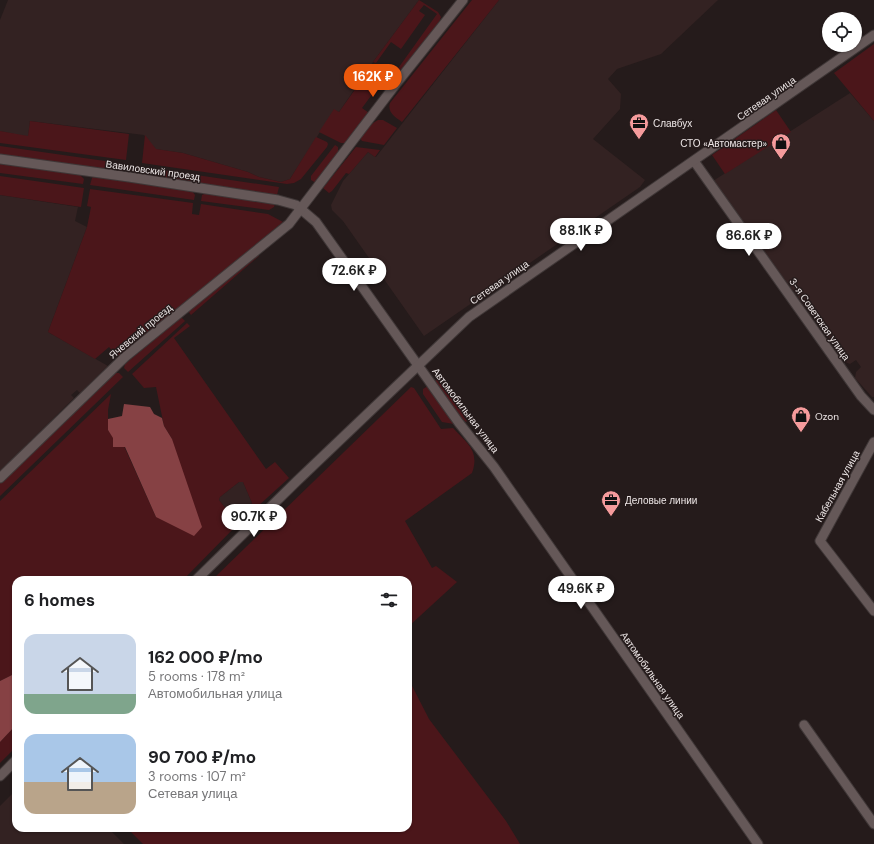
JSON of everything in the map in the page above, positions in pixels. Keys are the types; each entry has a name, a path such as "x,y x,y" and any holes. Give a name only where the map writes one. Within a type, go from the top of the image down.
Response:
{"street":[{"path":"302,209 396,84 463,0"},
{"name":"Сетевая улица","path":"200,576 297,481 478,309 874,36"},
{"name":"Вавиловский проезд","path":"0,160 128,177 278,200 296,205 302,209"},
{"name":"3-я Советская улица","path":"694,161 861,396 874,410"},
{"name":"Автомобильная улица","path":"302,209 316,222 460,424 494,467 758,844"},
{"name":"Ячевский проезд","path":"0,478 126,357 289,224 302,209"},
{"name":"Кабельная улица","path":"874,442 820,541 874,611"},
{"path":"804,725 874,824"},
{"path":"0,776 12,764"}],"shaded area":[{"path":"8,0 419,0 373,62 339,112 334,110 290,179 281,182 259,177 248,172 183,153 155,149 144,135 30,121 28,137 0,131 0,20"},
{"path":"419,0 438,12 441,17 439,22 400,71 394,74 437,14 424,5 419,11 425,15 401,49 391,42 376,63 373,62"},
{"path":"472,0 499,0 402,122 391,112 389,106 390,103"},
{"path":"499,0 718,0 661,54 617,69 608,79 621,94 620,109 593,139 645,180 640,187 424,336 343,221 332,210 331,205 343,181 368,152 376,157"},
{"path":"874,44 874,121 834,73"},
{"path":"366,74 379,85 362,108 369,113 349,140 345,143 341,143 319,132 334,109 339,112"},
{"path":"850,93 874,121 874,397 872,397 855,378 856,372 861,367 856,360 850,364 845,362 834,350 834,345 713,181"},
{"path":"776,110 791,132 725,174 712,155"},
{"path":"378,120 383,120 397,128 384,145 362,141 360,138 370,126"},
{"path":"30,121 129,134 126,160 0,143 0,131 28,136"},
{"path":"145,135 156,149 183,153 248,172 259,177 281,182 290,179 316,137 327,142 328,144 301,179 294,183 287,184 142,163"},
{"path":"335,145 338,147 338,155 316,183 311,180 311,176"},
{"path":"0,146 126,164 123,172 0,155"},
{"path":"356,147 380,150 375,157 368,152 349,174 346,173 329,193 323,188"},
{"path":"0,164 79,174 84,179 83,184 0,173"},
{"path":"135,166 279,187 277,195 137,174 134,171"},
{"path":"0,176 84,188 81,207 0,195"},
{"path":"93,177 192,191 195,195 194,200 90,185"},
{"path":"90,189 193,203 192,214 199,215 201,204 268,214 283,222 119,358 109,347 95,359 48,332 87,227 91,207 87,206"},
{"path":"206,193 275,204 274,207 269,210 201,201 202,195"},
{"path":"0,195 78,207 75,221 87,227 48,332 108,366 80,393 77,390 71,395 74,398 0,471"},
{"path":"259,256 191,315 188,311"},
{"path":"181,317 185,321 128,372 124,368 125,364"},
{"path":"187,323 190,326 174,338 266,469 275,462 289,478 246,517 252,503 243,482 239,482 220,497 219,500 238,524 187,576 12,576 12,675 0,681 0,501 111,394 108,410 108,430 114,438 113,446 124,446 156,517 172,439 164,426 156,387 144,388 132,374"},
{"path":"115,373 119,373 123,377 0,496 0,483"},
{"path":"440,377 443,378 464,409 463,416 467,421 466,422 459,416 435,381"},
{"path":"428,386 454,424 442,422 423,394 423,389"},
{"path":"411,387 414,388 441,429 453,428 471,448 474,459 472,473 405,521 432,568 436,566 457,582 412,623 412,576 216,576"},
{"path":"124,404 150,407 154,414 162,418 164,426 172,439 202,527 194,536 156,517 125,447 113,447 113,438 108,430 108,419 122,416"},
{"path":"239,482 243,482 252,503 246,517 238,524 219,500 220,497"},
{"path":"12,675 12,729 0,742 0,681"},
{"path":"412,686 429,719 506,821 520,844 143,844 131,832 412,832"},
{"path":"12,729 12,751 0,763 0,742"},
{"path":"12,794 12,832 112,832 124,844 0,844 0,806"}],"place":[{"name":"Славбух","path":"639,140"},
{"name":"СТО «Автомастер»","path":"781,160"},
{"name":"Ozon","path":"801,433"},
{"name":"Деловые линии","path":"611,517"}]}
